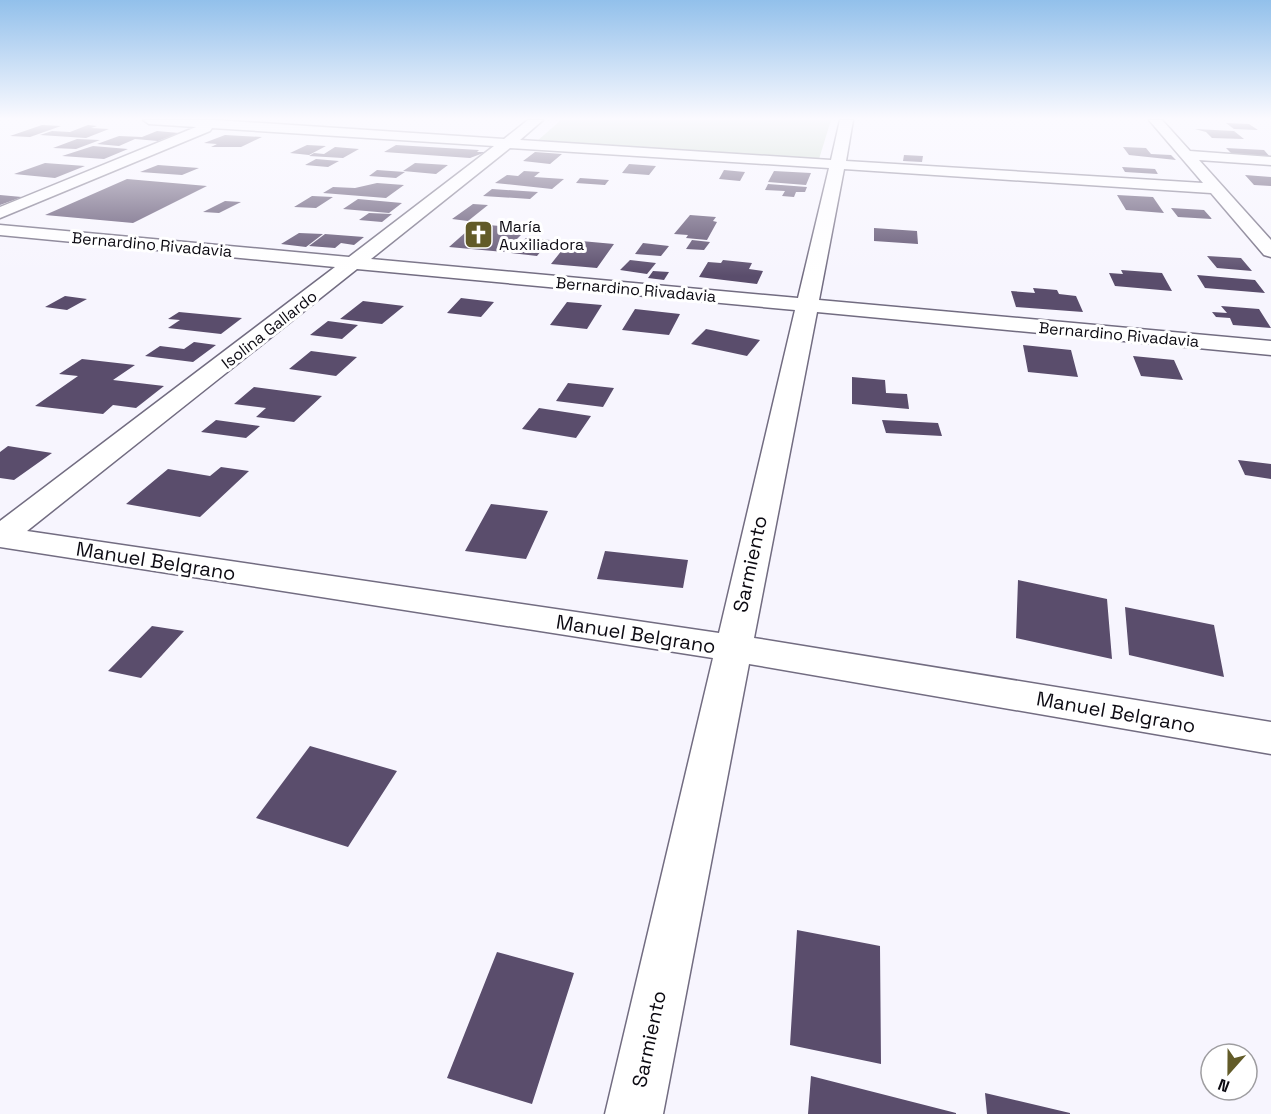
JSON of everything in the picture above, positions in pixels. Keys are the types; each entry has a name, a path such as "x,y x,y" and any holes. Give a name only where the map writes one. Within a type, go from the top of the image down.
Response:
{"street":[{"path":"0,213 98,172"},
{"name":"Isolina Gallardo","path":"0,537 471,172"},
{"name":"Sarmiento","path":"634,1114 835,172"},
{"path":"947,172 1217,189"},
{"path":"1201,172 1271,251"},
{"name":"Bernardino Rivadavia","path":"0,230 1271,348"},
{"name":"Manuel Belgrano","path":"0,537 732,648 1271,738"}],"building":[{"path":"20,172 70,172 55,178 14,174"},
{"path":"140,172 189,172 182,175"},
{"path":"374,172 405,172 396,178 369,176"},
{"path":"414,172 439,172 436,174"},
{"path":"523,172 540,172 534,177 564,179 552,189 495,183 507,175 518,176"},
{"path":"623,172 651,172 649,175"},
{"path":"723,172 745,172 740,181 719,179"},
{"path":"773,172 811,173 806,185 768,182"},
{"path":"1125,172 1157,172 1158,174"},
{"path":"1245,175 1271,177 1271,186 1254,185"},
{"path":"580,178 609,180 605,185 576,183"},
{"path":"127,179 207,186 133,223 45,215"},
{"path":"377,183 404,185 386,198 323,193 333,187 355,188"},
{"path":"768,184 807,187 805,192 796,192 794,197 782,196 785,191 765,190"},
{"path":"492,189 538,192 530,199 483,196"},
{"path":"0,195 22,197 0,205"},
{"path":"1117,195 1153,197 1164,213 1126,210"},
{"path":"312,196 333,197 316,208 294,207"},
{"path":"358,199 402,203 389,213 343,209"},
{"path":"225,201 241,202 219,213 203,212"},
{"path":"473,204 488,205 468,221 452,219"},
{"path":"1171,208 1204,210 1212,219 1178,217"},
{"path":"369,213 392,214 382,222 359,220"},
{"path":"690,215 716,217 713,221 717,222 707,240 674,234"},
{"path":"475,224 528,228 504,252 449,247"},
{"path":"874,228 917,231 918,244 874,241"},
{"path":"299,233 323,234 306,247 281,244"},
{"path":"325,234 364,237 354,245 341,243 335,248 309,246"},
{"path":"526,238 550,240 537,256 511,253"},
{"path":"570,240 614,244 597,268 551,264"},
{"path":"692,240 710,242 704,250 686,249"},
{"path":"643,243 669,246 661,256 635,254"},
{"path":"1207,256 1241,258 1252,271 1217,268"},
{"path":"630,260 656,263 647,274 620,270"},
{"path":"723,260 752,263 749,269 763,271 757,284 699,277 708,262 721,263"},
{"path":"1121,270 1162,273 1172,291 1115,286 1109,273 1123,274"},
{"path":"653,271 669,272 664,280 648,278"},
{"path":"1197,275 1255,280 1265,293 1205,288"},
{"path":"1033,288 1057,290 1059,294 1076,296 1083,312 1016,307 1011,291 1035,293"},
{"path":"65,296 87,299 67,310 45,307"},
{"path":"461,298 494,302 481,317 447,313"},
{"path":"363,301 404,306 382,324 340,319"},
{"path":"567,302 602,305 587,329 550,325"},
{"path":"1221,306 1259,309 1271,328 1233,325 1230,318 1216,317 1212,312 1227,313"},
{"path":"635,309 680,314 669,335 622,330"},
{"path":"179,312 242,318 221,334 168,328 180,320 168,319"},
{"path":"328,321 358,325 342,339 310,335"},
{"path":"706,329 760,340 747,356 691,344"},
{"path":"194,342 216,345 193,362 145,356 160,346 184,349"},
{"path":"1023,345 1071,350 1078,377 1028,372"},
{"path":"311,351 357,357 336,376 289,369"},
{"path":"1133,356 1174,360 1183,380 1141,376"},
{"path":"82,359 135,365 113,380 164,386 136,408 113,405 103,414 35,406 78,376 59,374"},
{"path":"852,377 885,380 886,393 907,394 909,409 852,404"},
{"path":"568,383 614,388 603,407 556,401"},
{"path":"254,387 322,396 294,422 256,417 266,408 234,404"},
{"path":"539,408 591,416 576,438 522,429"},
{"path":"216,420 260,426 246,438 201,432"},
{"path":"882,420 938,423 942,436 886,433"},
{"path":"8,446 52,453 14,480 0,478 0,452"},
{"path":"1238,460 1271,464 1271,479 1245,475"},
{"path":"221,467 249,471 200,517 126,504 168,469 210,476"},
{"path":"491,504 548,511 526,559 465,551"},
{"path":"605,551 688,560 683,588 597,579"},
{"path":"1018,580 1107,599 1112,659 1016,638"},
{"path":"1125,607 1214,625 1224,677 1129,655"},
{"path":"152,626 184,631 141,678 108,671"},
{"path":"310,746 397,771 348,847 256,818"},
{"path":"797,930 880,946 881,1064 790,1045"},
{"path":"497,952 574,973 532,1104 447,1078"},
{"path":"811,1076 956,1113 956,1114 808,1114"},
{"path":"985,1093 1070,1113 1070,1114 987,1114"}],"place":[{"name":"María Auxiliadora","path":"478,235"}]}
